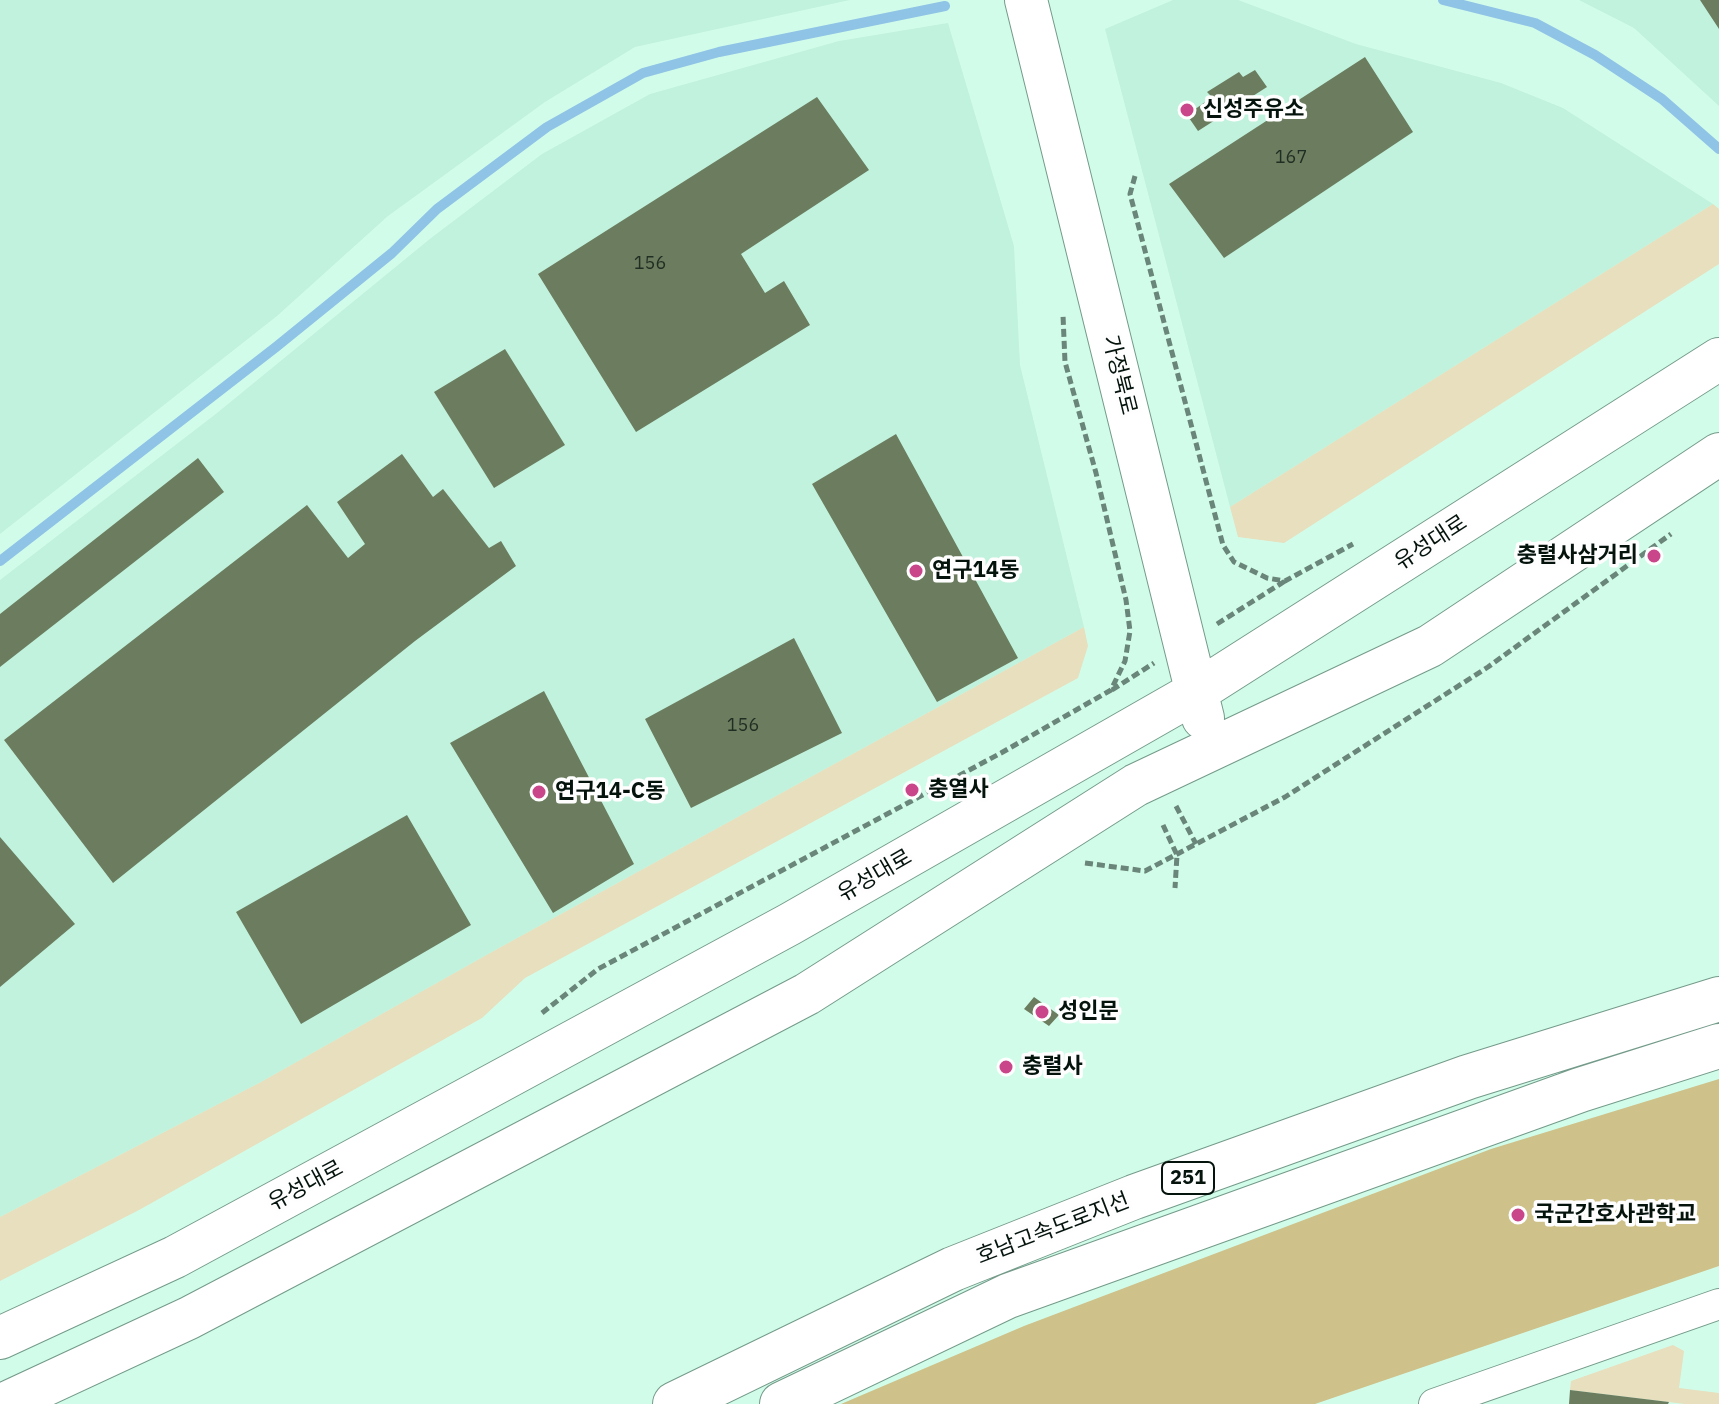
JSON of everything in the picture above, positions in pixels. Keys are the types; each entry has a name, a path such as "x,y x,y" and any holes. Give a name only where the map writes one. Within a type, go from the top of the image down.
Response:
{"highway":[{"name":"호남고속도로지선","path":"675,1404 953,1269 1134,1197 1468,1077 1719,999"},
{"name":"251","path":"782,1404 1008,1296 1550,1101 1719,1046"}],"main road":[{"name":"가정북로","path":"1026,0 1210,750"},
{"name":"유성대로","path":"0,1338 217,1235 790,924 1196,692 1719,359"},
{"path":"4,1404 189,1318 807,994 1136,785 1430,646 1719,454"}],"street":[{"path":"1434,1404 1719,1304"}],"path":[{"path":"1135,176 1130,194 1223,545 1234,562 1267,578 1285,581 1365,537"},
{"path":"538,1016 598,969 1001,753 1111,690 1125,661 1130,631 1126,600 1096,473 1065,362 1063,309"},
{"path":"1076,861 1145,871 1285,797 1488,667 1682,526"},
{"path":"1163,825 1177,855 1175,888"}],"shaded area":[{"path":"0,0 850,0 635,47 545,102 388,216 277,316 0,534"},
{"path":"1173,0 1238,0 1356,44 1501,83 1563,108 1713,204 1230,507 1105,29"},
{"path":"1579,0 1719,0 1719,106 1634,28"},
{"path":"948,23 1014,246 1020,365 1084,627 261,1082 0,1217 0,580 217,413 431,238 542,154 650,94 839,41"},
{"path":"1713,204 1719,209 1719,264 1284,543 1238,537 1230,507"},
{"path":"1084,627 1088,646 1078,678 525,978 482,1018 139,1210 0,1281 0,1217 261,1082"},
{"name":"국군간호사관학교","path":"1719,1079 1719,1266 1315,1404 841,1404 1024,1326 1491,1149"},
{"path":"1673,1345 1684,1351 1679,1388 1719,1393 1719,1404 1685,1404 1570,1390 1571,1381"}],"building":[{"path":"1700,0 1719,0 1719,29"},
{"path":"1365,57 1413,132 1224,258 1169,184"},
{"path":"1255,70 1267,87 1198,131 1187,115 1212,97 1207,92 1239,72 1243,77"},
{"path":"817,97 869,170 741,254 765,293 784,281 810,325 636,432 538,274"},
{"path":"505,349 565,445 494,488 434,392"},
{"name":"연구14동","path":"896,434 1018,658 937,702 812,484"},
{"path":"402,454 433,497 443,489 489,548 501,541 516,566 415,641 113,883 4,740 307,505 348,558 365,544 337,502"},
{"path":"198,458 224,492 0,667 0,614"},
{"path":"794,638 842,733 691,808 645,719"},
{"name":"연구14-C동","path":"544,691 634,864 553,913 450,743"},
{"path":"407,815 471,925 301,1024 236,912"},
{"path":"0,837 75,924 0,987"},
{"name":"성인문","path":"1034,997 1059,1015 1049,1026 1024,1009"},
{"path":"1570,1390 1669,1402 1569,1404"}],"waterway":[{"path":"1443,0 1535,23 1595,55 1662,99 1719,149"},
{"path":"0,561 276,347 392,253 437,209 547,127 643,73 719,52 945,6"}],"place":[{"name":"신성주유소","path":"1187,110"},
{"name":"충렬사삼거리","path":"1654,556"},
{"name":"연구14동","path":"916,571"},
{"name":"충열사","path":"912,790"},
{"name":"연구14-C동","path":"539,792"},
{"name":"성인문","path":"1042,1012"},
{"name":"충렬사","path":"1006,1067"},
{"name":"국군간호사관학교","path":"1518,1215"}]}
